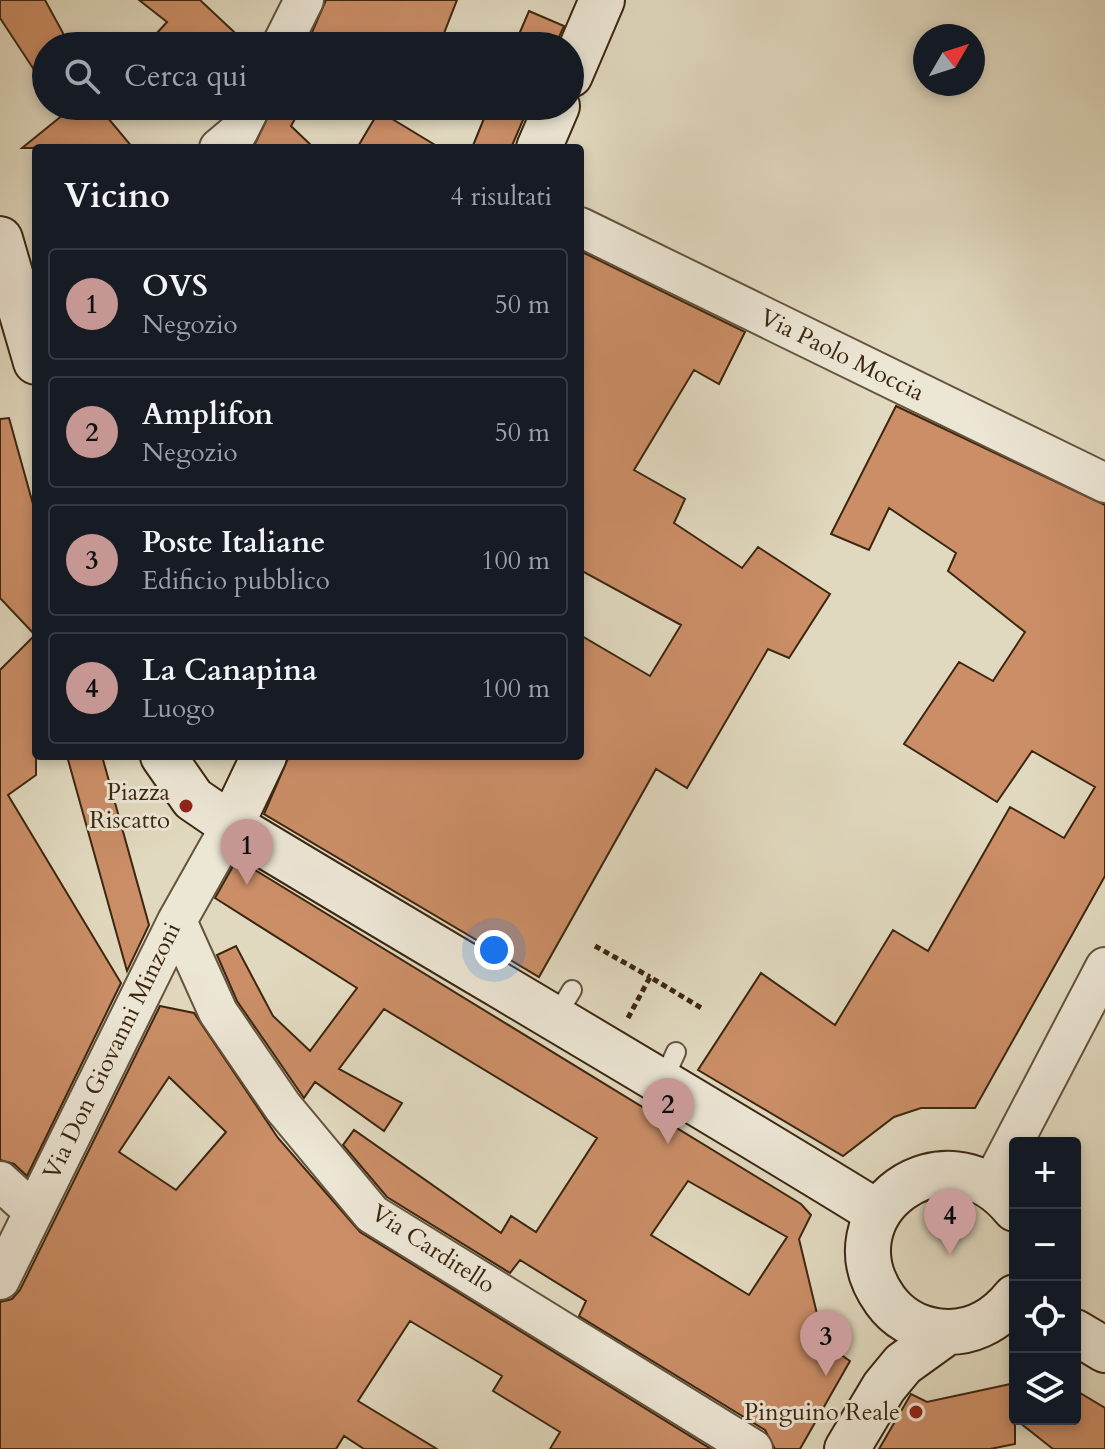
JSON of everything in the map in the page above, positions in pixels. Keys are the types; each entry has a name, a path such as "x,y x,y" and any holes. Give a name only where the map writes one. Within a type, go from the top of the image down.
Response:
{"street":[{"path":"288,32 304,0"},
{"path":"584,42 602,0"},
{"path":"224,144 238,132 244,120"},
{"path":"541,144 551,120"},
{"name":"Via Paolo Moccia","path":"584,229 1105,483"},
{"path":"0,239 32,349"},
{"path":"166,760 193,799 231,825 563,1005 610,1051 670,1066 878,1213"},
{"path":"231,825 262,760"},
{"name":"Via Don Giovanni Minzoni","path":"0,1280 177,921 231,825"},
{"name":"Via Carditello","path":"177,921 218,1012 283,1107 372,1214 753,1449"},
{"path":"1009,1303 993,1319 962,1331 946,1333 914,1325 888,1305 879,1292 869,1260 869,1244 878,1213 900,1189 928,1175 960,1174 1003,1197 1105,967"},
{"path":"0,1181 33,1211"},
{"path":"847,1449 884,1387 903,1364 946,1333"},
{"path":"1081,1336 1105,1350"}],"path":[{"path":"595,946 703,1009"},
{"path":"610,1051 650,977"}],"building":[{"path":"0,0 45,0 62,32 32,32 32,67 0,18"},
{"path":"139,0 200,0 234,32 158,32 167,22"},
{"path":"326,0 457,0 444,32 312,32"},
{"path":"529,11 564,26 561,32 520,32"},
{"path":"57,120 110,120 130,144 32,144 32,148 22,148"},
{"path":"266,120 294,120 291,126 310,144 255,144"},
{"path":"374,120 394,120 433,144 359,144"},
{"path":"483,120 523,120 513,144 474,144"},
{"path":"584,253 745,332 719,384 694,370 634,470 685,499 674,523 742,568 758,547 830,594 789,658 768,649 687,788 656,769 539,977 264,814 287,760 584,760 584,637 650,676 681,625 584,572"},
{"path":"896,406 1105,505 1105,876 975,1108 921,1108 894,1117 843,1156 698,1070 761,973 835,1025 893,930 928,951 1010,807 1064,838 1095,787 1032,751 997,802 904,744 959,662 993,681 1025,632 948,571 956,553 889,508 869,550 831,534"},
{"path":"9,418 32,501 32,632 0,598 0,419"},
{"path":"32,638 32,760 36,760 36,775 8,795 121,983 27,1176 14,1164 0,1160 0,670"},
{"path":"68,760 103,760 149,925 127,971"},
{"path":"237,859 801,1204 811,1215 799,1239 824,1343 850,1361 800,1449 775,1449 765,1430 579,1316 586,1301 520,1260 510,1273 387,1197 343,1145 354,1130 501,1233 511,1216 536,1232 597,1138 384,1009 339,1069 402,1103 384,1131 315,1082 304,1098 237,1001 217,955 236,946 273,1016 310,1051 357,988 215,898","holes":["688,1181 787,1237 749,1295 651,1235"]},
{"path":"160,1006 194,1013 278,1138 360,1232 711,1449 550,1449 560,1432 493,1391 502,1376 410,1321 358,1401 437,1449 364,1449 344,1436 336,1449 0,1449 0,1302 12,1299 20,1290","holes":["169,1077 226,1132 176,1190 119,1152"]},
{"path":"1009,1384 1009,1425 1015,1425 1015,1444 990,1449 879,1449 911,1394 927,1402"},
{"path":"1081,1394 1105,1408 1105,1449 1053,1449 1023,1425 1081,1425"}],"place":[{"name":"Piazza Riscatto","path":"186,806"},
{"name":"OVS","path":"247,885"},
{"name":"Amplifon","path":"668,1144"},
{"name":"La Canapina","path":"950,1255"},
{"name":"Poste Italiane","path":"826,1376"},
{"name":"Pinguino Reale","path":"916,1412"}]}
